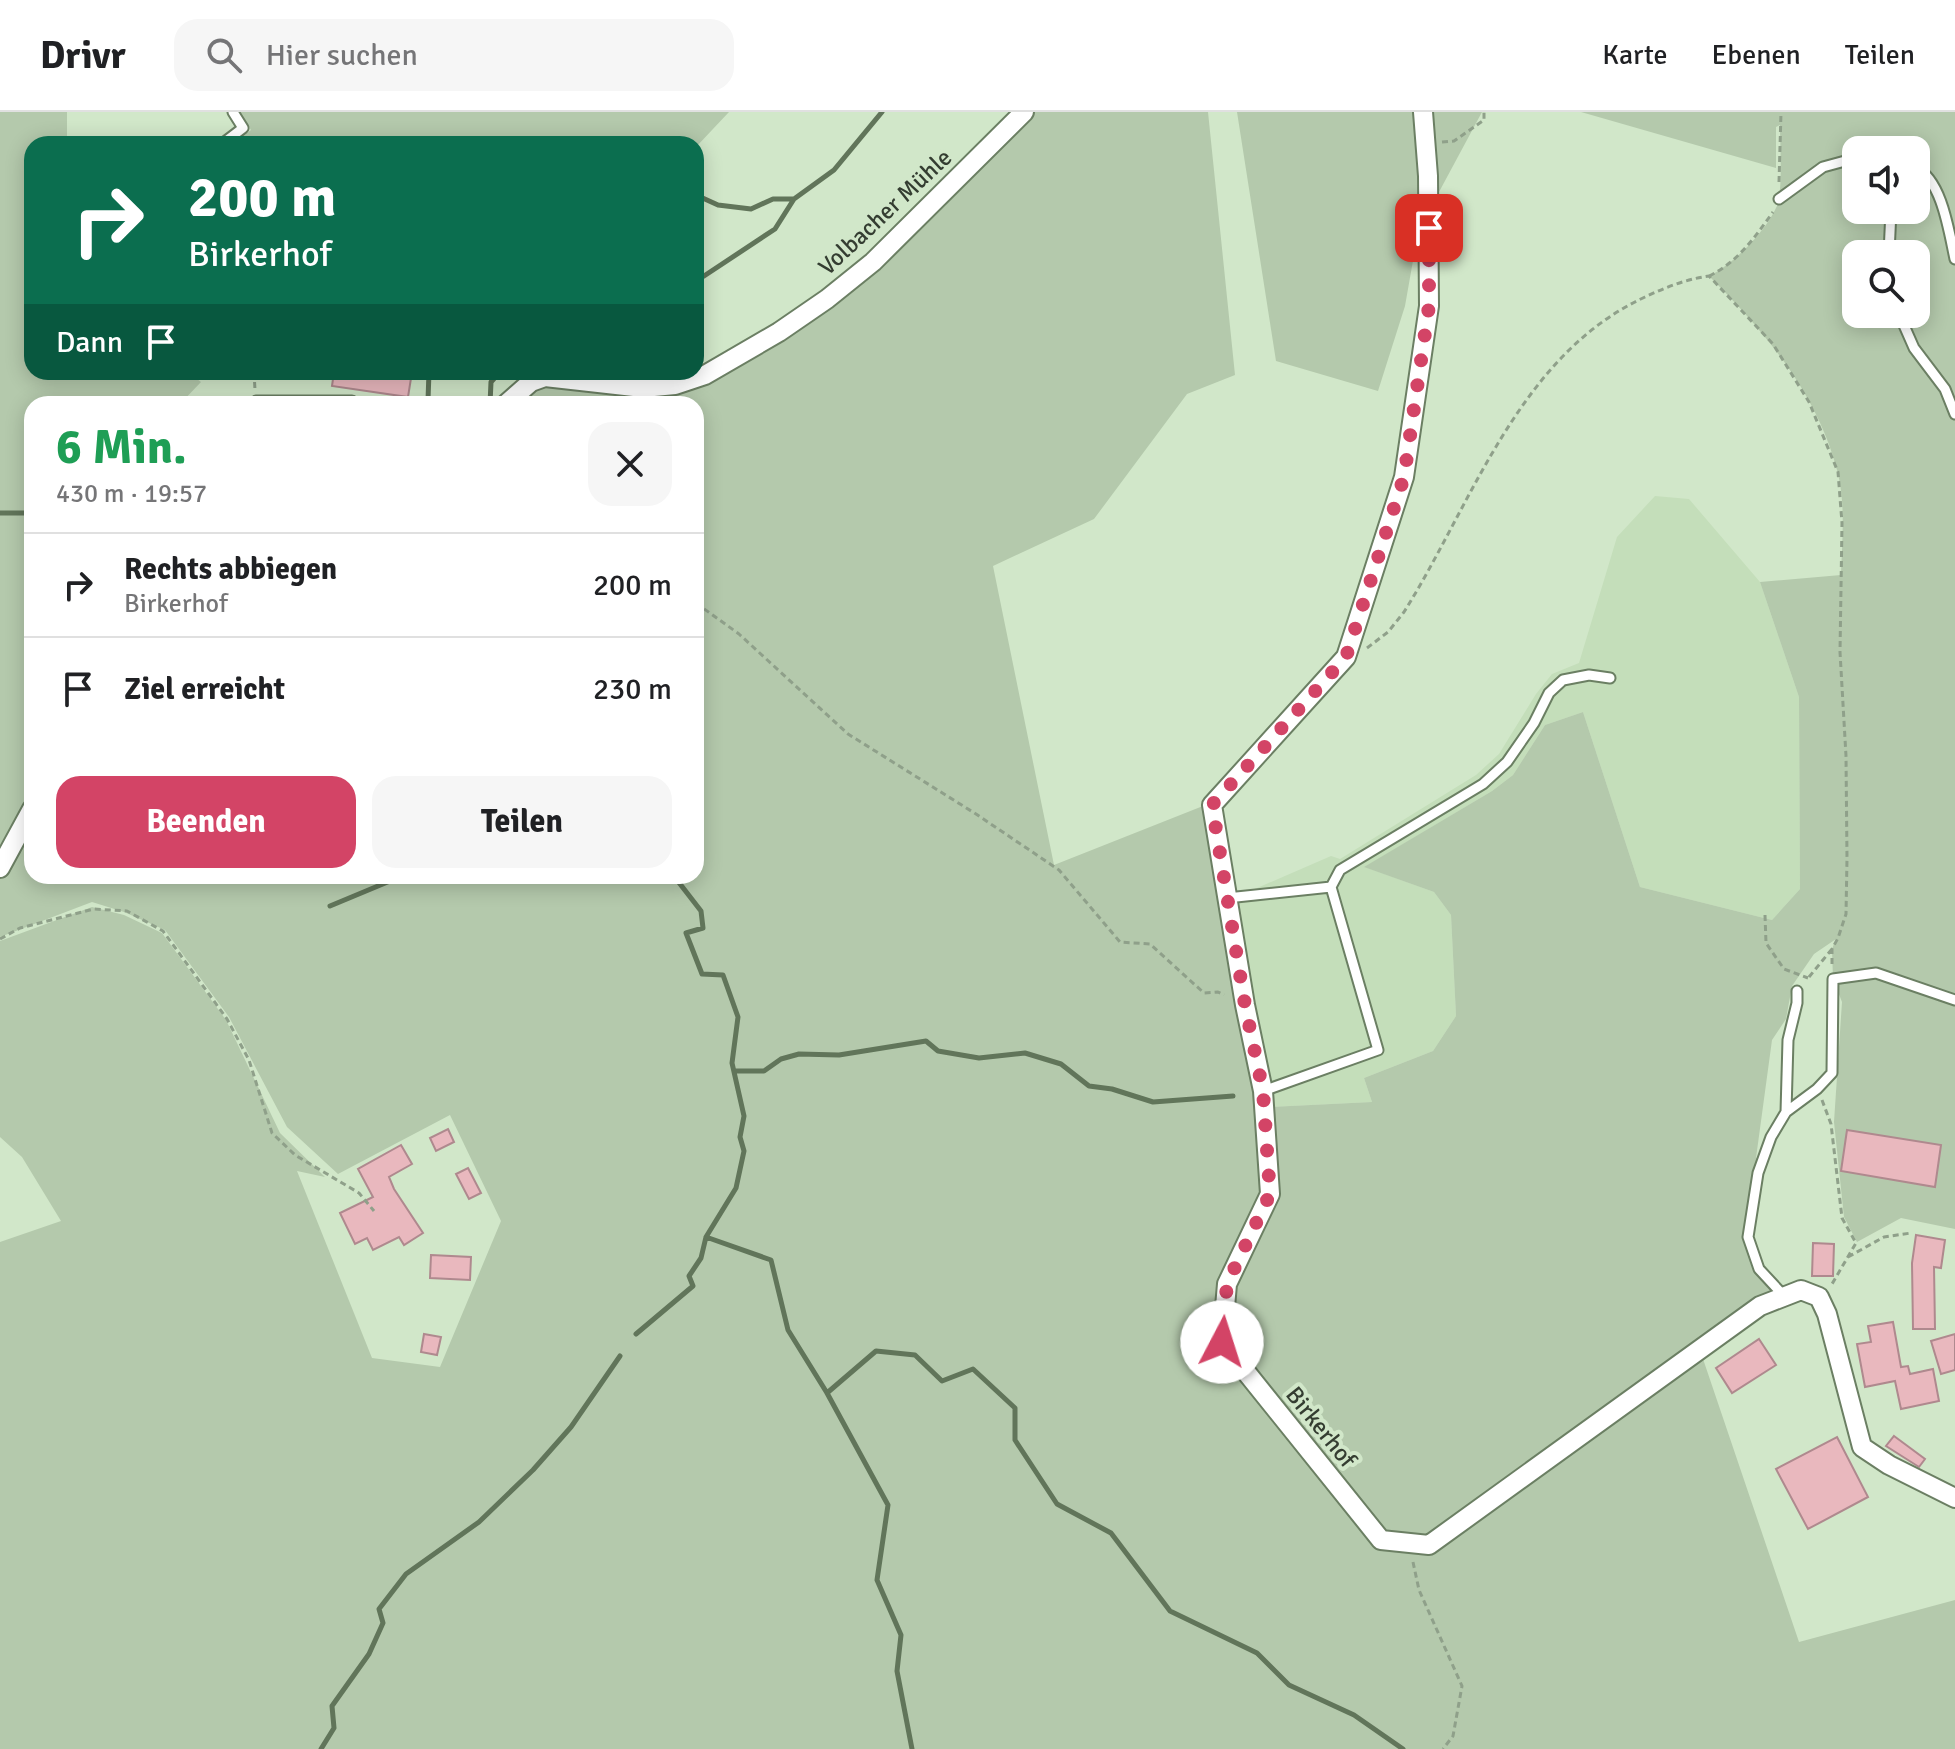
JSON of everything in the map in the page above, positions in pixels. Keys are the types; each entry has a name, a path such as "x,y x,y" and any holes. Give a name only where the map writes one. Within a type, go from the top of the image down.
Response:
{"street":[{"name":"Volbacher Mühle","path":"704,375 791,324 873,262 1024,112"},
{"name":"Birkerhof","path":"1408,1543 1381,1540 1222,1342 1227,1284 1270,1194 1263,1091 1245,1005 1212,805 1346,657 1404,477 1429,306 1423,112"},
{"name":"Volbacher Mühle","path":"515,396 537,380"},
{"name":"Volbacher Mühle","path":"572,380 643,388 675,385 690,380"},
{"path":"0,868 24,824"},
{"path":"1408,1543 1429,1545 1760,1306 1801,1290 1819,1297 1827,1314 1862,1447 1889,1465 1955,1498"}],"lane":[{"path":"232,136 243,128 233,112"},
{"path":"1779,199 1823,167 1842,162"},
{"path":"1930,182 1943,205 1955,259"},
{"path":"1905,328 1914,348 1945,389 1955,414"},
{"path":"1263,1091 1378,1050 1331,887 1340,870 1483,784 1507,762 1534,723 1549,693 1563,680 1589,675 1610,678"},
{"path":"1227,898 1331,887"},
{"path":"1784,1296 1759,1269 1748,1237 1758,1173 1771,1137 1786,1112 1817,1089 1832,1073 1833,979 1876,973 1955,1000"},
{"path":"1786,1112 1788,1040 1797,991"}],"path":[{"path":"1426,145 1454,141 1484,120 1484,112"},
{"path":"1388,632 1414,597 1481,473 1522,408 1564,354 1588,332 1641,299 1693,278 1709,276 1721,270 1750,245 1777,207 1779,199 1781,112"},
{"path":"1709,276 1773,344 1809,402 1838,472 1842,523 1840,652 1846,756 1846,914 1832,949 1797,991"},
{"path":"704,609 739,634 848,734 1059,870 1120,942 1150,944 1204,993 1218,992 1245,1005"},
{"path":"0,939 20,928 94,909 127,911 163,931 227,1019 249,1060 272,1133 295,1155 359,1193 374,1211"},
{"path":"1765,915 1766,943 1784,969 1808,978"},
{"path":"1832,949 1833,979"},
{"path":"1817,1089 1831,1124 1842,1218 1856,1243 1833,1283 1819,1297"},
{"path":"1848,1257 1884,1237 1911,1233"},
{"path":"1408,1543 1419,1590 1462,1686 1453,1736 1443,1749"}],"shaded area":[{"path":"0,112 67,112 67,136 24,136 24,380 201,382 188,396 24,396 24,884 704,884 704,396 525,396 544,382 666,395 697,380 704,380 704,377 783,339 1012,112 1208,112 1235,375 1187,394 1094,519 993,566 1054,865 1203,806 1259,1091 1265,1195 1223,1283 1218,1343 1375,1544 1428,1552 1702,1356 1799,1642 1955,1600 1955,1749 0,1749 0,1242 61,1221 22,1157 0,1137 0,941 92,907 124,915 162,933 226,1020 280,1133 325,1177 297,1171 372,1358 440,1367 501,1221 450,1115 338,1174 287,1127 229,1017 165,930 92,902 0,937"},
{"path":"240,112 729,112 704,139 704,136 243,136 251,130"},
{"path":"1237,112 1417,112 1423,204 1405,306 1378,391 1276,361"},
{"path":"1426,112 1482,112 1432,205"},
{"path":"1581,112 1955,112 1955,1229 1901,1218 1857,1242 1844,1217 1834,1122 1842,1002 1833,979 1832,949 1836,939 1814,954 1792,986 1786,1019 1772,1040 1756,1158 1761,1159 1746,1237 1757,1270 1779,1294 1429,1539 1382,1534 1227,1341 1231,1285 1274,1195 1268,1107 1372,1102 1364,1078 1433,1051 1456,1016 1451,915 1434,892 1364,867 1492,791 1513,775 1545,725 1583,712 1640,887 1772,920 1800,889 1799,697 1760,582 1841,575 1842,496 1828,442 1802,389 1768,341 1709,276 1729,264 1748,246 1777,206 1781,179 1780,125 1776,127 1776,168"},
{"path":"1655,496 1689,499 1760,582 1799,697 1800,889 1772,920 1640,887 1583,712 1545,725 1513,775 1492,791 1365,867 1434,892 1451,915 1456,1016 1433,1051 1364,1078 1372,1102 1268,1107 1234,898 1331,856 1340,859 1476,775 1499,754 1552,674 1579,663 1617,537"}],"building":[{"path":"333,380 411,380 408,396 332,386"},
{"path":"448,1129 454,1142 436,1151 430,1138"},
{"path":"1847,1130 1941,1145 1935,1187 1841,1171"},
{"path":"401,1145 412,1164 389,1177 423,1233 404,1245 399,1237 373,1250 367,1238 355,1244 340,1213 373,1197 358,1169"},
{"path":"468,1168 481,1193 469,1199 456,1174"},
{"path":"1916,1235 1945,1240 1941,1268 1934,1267 1935,1329 1913,1329 1912,1263"},
{"path":"1813,1243 1834,1244 1833,1276 1812,1276"},
{"path":"431,1255 471,1257 470,1280 430,1278"},
{"path":"1893,1322 1901,1367 1908,1366 1910,1374 1933,1369 1939,1401 1901,1409 1895,1381 1865,1387 1857,1344 1871,1342 1868,1326"},
{"path":"424,1334 441,1337 437,1355 421,1352"},
{"path":"1955,1334 1955,1370 1941,1374 1931,1341"},
{"path":"1759,1339 1776,1365 1732,1393 1716,1368"},
{"path":"1894,1436 1925,1459 1919,1467 1886,1446"},
{"path":"1837,1437 1868,1497 1808,1529 1776,1469"}],"waterway":[{"path":"704,199 718,205 751,209 773,199 794,199 834,170 882,112"},
{"path":"704,276 775,229 794,199"},
{"path":"428,396 429,380"},
{"path":"490,396 493,380"},
{"path":"0,513 24,513"},
{"path":"330,906 383,884"},
{"path":"680,884 701,911 703,928 686,933 702,974 723,975 738,1017 732,1063 744,1116 740,1137 744,1151 736,1188 706,1237 771,1260 788,1330 827,1393 888,1505 877,1580 901,1635 897,1671 912,1749"},
{"path":"735,1071 764,1071 781,1059 799,1054 839,1055 926,1041 938,1051 979,1058 1025,1053 1061,1064 1089,1086 1112,1089 1153,1102 1233,1096"},
{"path":"636,1334 693,1286 689,1276 701,1258 706,1237"},
{"path":"827,1393 876,1351 915,1355 942,1381 973,1369 1015,1408 1015,1440 1057,1504 1111,1533 1170,1611 1257,1653 1289,1685 1354,1715 1403,1749"},
{"path":"321,1749 334,1728 332,1706 369,1654 383,1623 379,1609 406,1574 479,1522 533,1470 571,1427 620,1356"}],"route":[{"path":"1222,1342 1227,1284 1270,1194 1263,1091 1245,1005 1212,805 1346,657 1404,477 1429,306 1429,228"}]}
